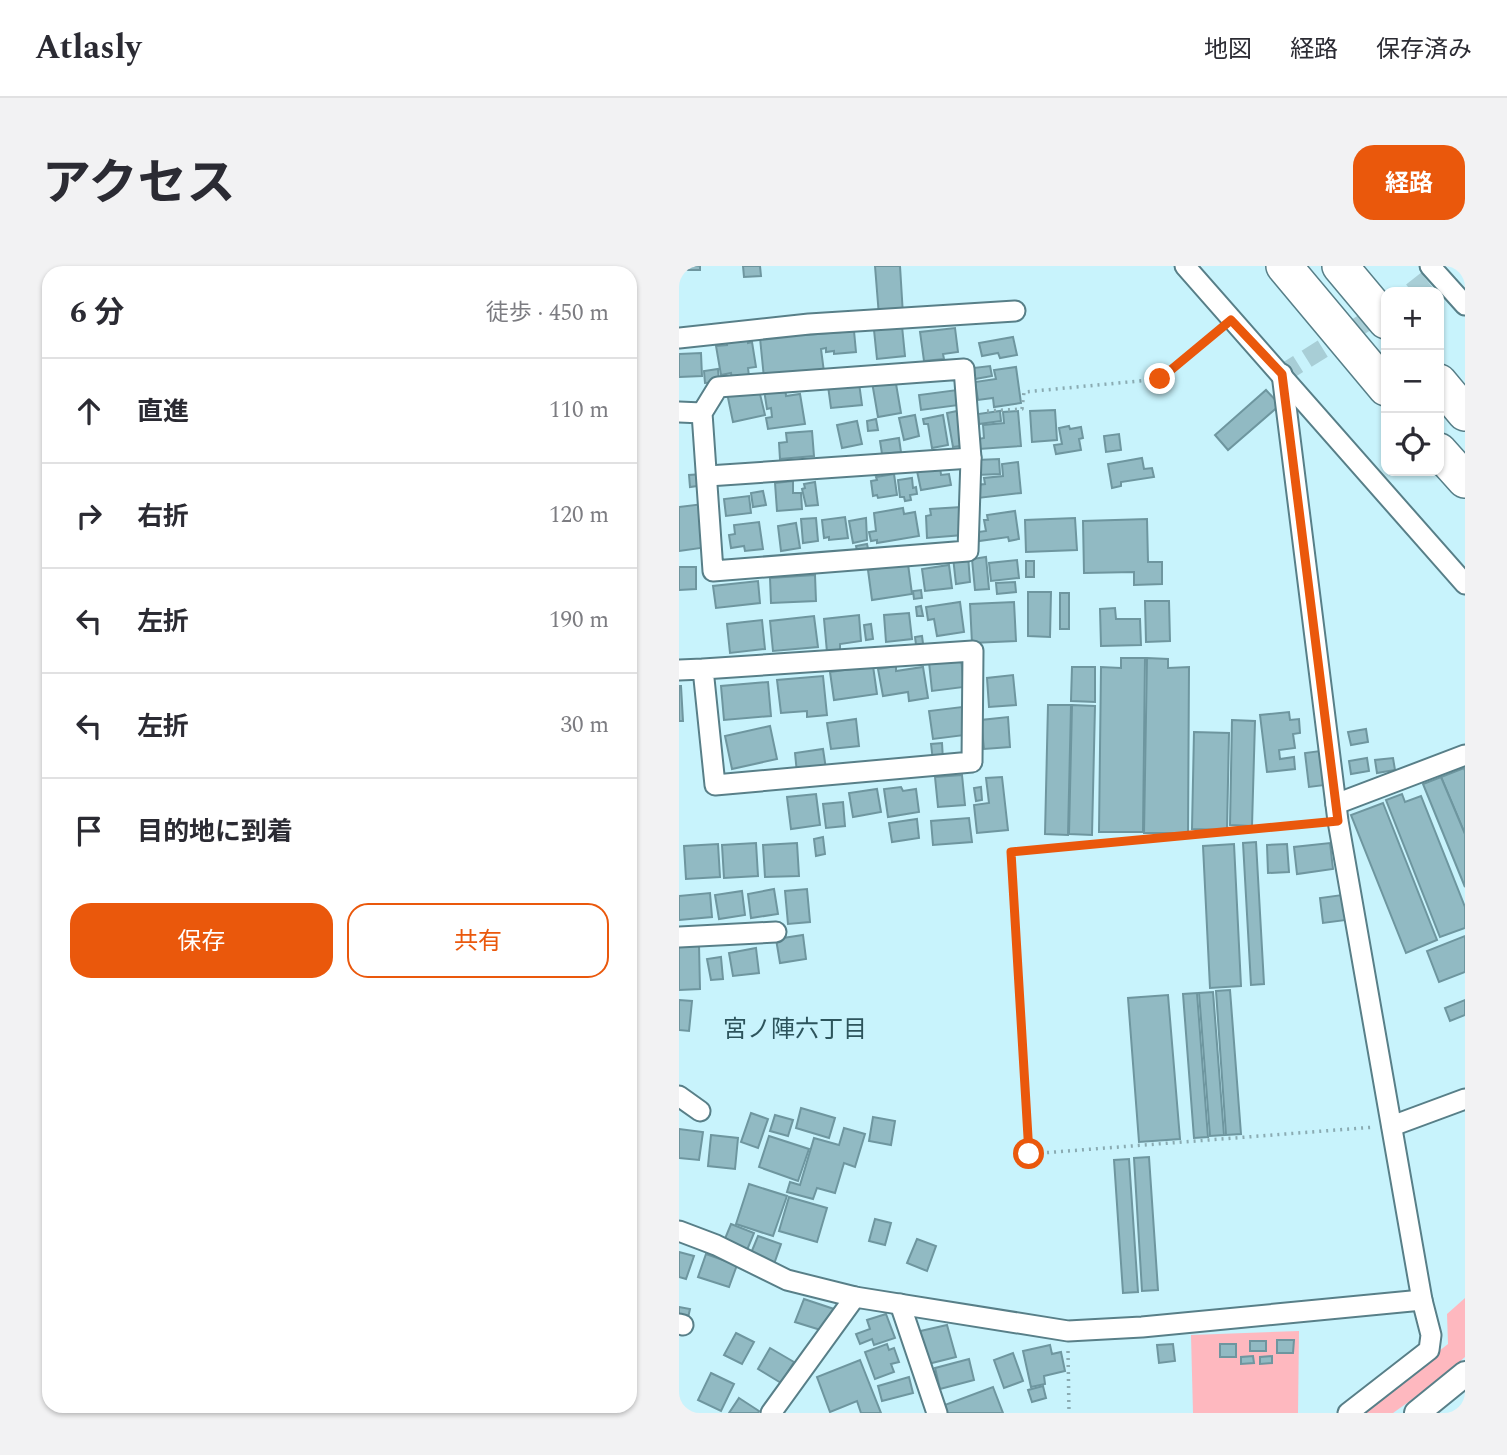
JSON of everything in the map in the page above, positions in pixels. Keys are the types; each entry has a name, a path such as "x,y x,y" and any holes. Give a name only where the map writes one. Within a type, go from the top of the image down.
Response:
{"highway":[{"path":"1284,266 1381,382"},
{"path":"1340,266 1381,315"},
{"path":"1444,388 1465,413"},
{"path":"1444,457 1465,480"}],"street":[{"path":"1185,266 1465,584"},
{"path":"1439,268 1465,305"},
{"path":"679,338 809,324 1015,311"},
{"path":"964,369 971,458 968,551 713,571 702,413 718,387 964,369"},
{"path":"1282,374 1337,812 1422,1300 1431,1335 1429,1350 1348,1413"},
{"path":"679,412 702,413"},
{"path":"708,476 971,458"},
{"path":"679,670 973,651 972,762 715,785 703,669"},
{"path":"1337,812 1465,755"},
{"path":"679,937 776,932"},
{"path":"679,1096 700,1111"},
{"path":"1392,1126 1465,1099"},
{"path":"679,1231 716,1245 787,1280 855,1297 1068,1331 1142,1327 1422,1300"},
{"path":"771,1413 855,1297"},
{"path":"900,1304 937,1413"},
{"path":"1417,1413 1465,1374"}],"path":[{"path":"967,411 1022,409 1024,392 1160,379 1231,320"},
{"path":"1337,812 1011,852 1029,1154 1392,1126"},
{"path":"1068,1331 1069,1413"}],"shaded area":[{"path":"1465,1298 1465,1357 1435,1383 1393,1413 1360,1413 1448,1344 1447,1314"},
{"path":"1299,1331 1298,1413 1193,1413 1191,1335"}],"building":[{"path":"680,266 700,266 700,270 680,270"},
{"path":"743,266 760,266 761,276 744,277"},
{"path":"875,266 900,266 903,315 879,316"},
{"path":"902,326 905,356 877,359 874,330"},
{"path":"955,328 958,352 943,354 944,359 924,361 920,332"},
{"path":"806,329 807,335 854,331 856,352 834,354 834,351 826,352 826,348 821,349 824,372 764,378 760,338"},
{"path":"747,334 748,343 752,342 756,367 748,368 749,376 732,379 731,373 721,375 716,346 727,345 726,337"},
{"path":"1013,337 1017,355 1000,358 998,353 982,356 979,343"},
{"path":"701,353 702,376 679,377 679,354"},
{"path":"990,366 992,376 975,379 973,368"},
{"path":"1016,367 1021,403 994,407 993,398 978,400 975,382 996,379 994,370"},
{"path":"718,369 719,382 705,383 704,371"},
{"path":"895,378 901,413 878,417 872,382"},
{"path":"859,383 862,405 831,408 828,386"},
{"path":"785,387 786,396 800,394 805,424 768,429 766,418 772,417 771,408 767,409 764,390"},
{"path":"759,390 765,415 733,422 727,393"},
{"path":"957,390 959,405 921,410 919,395"},
{"path":"1266,390 1280,405 1228,450 1215,435"},
{"path":"1055,410 1057,440 1032,442 1030,411"},
{"path":"957,411 957,415 963,414 968,445 953,447 947,413"},
{"path":"1000,411 1001,421 979,424 978,414"},
{"path":"1018,411 1021,446 979,449 978,439 984,438 983,425 1004,423 1003,412"},
{"path":"915,415 919,436 904,440 899,418"},
{"path":"943,415 948,445 932,448 928,424 924,424 923,419"},
{"path":"876,419 878,430 868,431 867,421"},
{"path":"857,421 862,444 842,448 837,425"},
{"path":"1069,426 1070,429 1081,427 1081,450 1056,454 1054,445 1062,444 1059,428"},
{"path":"812,431 814,456 780,459 779,443 787,442 786,433"},
{"path":"1119,434 1121,450 1106,452 1104,436"},
{"path":"899,438 901,452 882,454 880,441"},
{"path":"1142,458 1144,469 1152,468 1154,477 1121,482 1121,486 1112,488 1108,464"},
{"path":"999,459 1000,474 977,475 977,460"},
{"path":"1018,462 1021,493 978,498 976,485 985,484 984,478 1003,476 1002,464"},
{"path":"940,466 941,475 949,474 951,485 921,490 917,471"},
{"path":"703,474 705,485 690,487 689,475"},
{"path":"894,474 897,495 878,498 877,495 873,496 871,481 877,480 876,477"},
{"path":"912,478 917,494 910,495 911,500 905,501 904,497 900,497 898,480"},
{"path":"793,481 793,493 801,493 802,509 777,511 775,483"},
{"path":"815,482 818,505 806,506 802,489 805,488 804,484"},
{"path":"763,491 766,505 753,507 751,493"},
{"path":"749,496 751,513 726,516 724,499"},
{"path":"703,504 708,547 679,551 679,507"},
{"path":"961,507 963,535 927,538 926,516 931,515 930,509"},
{"path":"903,508 904,514 915,512 919,536 877,543 877,540 871,541 869,532 876,531 874,513"},
{"path":"1015,511 1019,539 1009,541 1008,537 979,541 978,532 986,531 984,520 988,520 987,515"},
{"path":"845,517 848,538 824,538 822,520"},
{"path":"816,518 818,541 803,543 801,519"},
{"path":"866,518 867,540 853,543 849,521"},
{"path":"1075,518 1077,550 1026,552 1025,520"},
{"path":"1147,519 1148,562 1162,562 1162,584 1134,585 1134,572 1084,573 1083,521"},
{"path":"759,522 763,549 745,551 744,546 731,548 729,535 735,534 734,525"},
{"path":"796,523 800,548 781,551 778,526"},
{"path":"867,544 869,553 858,555 856,546"},
{"path":"968,555 970,582 956,584 953,557"},
{"path":"986,557 989,589 975,590 972,559"},
{"path":"1017,560 1019,578 991,581 989,563"},
{"path":"1026,561 1034,561 1034,577 1026,577"},
{"path":"908,564 912,594 872,600 868,570"},
{"path":"949,565 952,588 925,591 922,569"},
{"path":"679,567 696,567 696,589 679,590"},
{"path":"815,575 816,601 771,603 770,578"},
{"path":"758,581 760,603 716,608 713,586"},
{"path":"1015,582 1016,592 997,594 996,583"},
{"path":"921,590 922,598 914,599 913,591"},
{"path":"1028,592 1051,592 1050,637 1028,636"},
{"path":"1060,593 1069,593 1069,629 1060,629"},
{"path":"1145,601 1169,601 1170,641 1146,642"},
{"path":"960,602 964,632 937,636 934,619 928,620 926,607"},
{"path":"1014,602 1016,641 972,643 970,604"},
{"path":"921,606 923,616 917,616 916,607"},
{"path":"1115,608 1116,619 1140,619 1141,645 1101,646 1100,609"},
{"path":"909,613 912,639 886,642 884,615"},
{"path":"859,615 861,641 840,644 840,650 827,652 824,619"},
{"path":"814,616 818,647 773,651 770,621"},
{"path":"762,620 765,649 730,653 727,624"},
{"path":"871,624 873,639 866,640 864,625"},
{"path":"922,636 924,651 917,652 915,637"},
{"path":"961,658 964,687 932,691 929,662"},
{"path":"1121,658 1145,658 1143,832 1099,832 1101,667 1121,668"},
{"path":"1147,658 1168,659 1168,668 1189,667 1188,833 1144,833"},
{"path":"873,666 877,694 834,700 830,672"},
{"path":"896,666 896,671 923,667 928,698 909,701 908,692 883,696 878,669"},
{"path":"1072,667 1095,667 1095,702 1071,701"},
{"path":"1013,675 1016,705 989,707 987,678"},
{"path":"823,676 827,715 807,717 807,711 781,713 777,680"},
{"path":"768,682 771,716 724,720 721,686"},
{"path":"681,686 683,721 679,721"},
{"path":"1048,705 1071,705 1068,835 1045,834"},
{"path":"1072,705 1095,706 1092,835 1069,834"},
{"path":"962,707 965,735 933,739 929,711"},
{"path":"1289,712 1290,720 1299,719 1300,733 1293,734 1295,748 1279,750 1280,759 1294,757 1295,769 1267,772 1260,715"},
{"path":"1008,717 1010,747 984,749 981,720"},
{"path":"856,719 859,746 831,749 827,723"},
{"path":"1232,720 1255,721 1252,826 1230,825"},
{"path":"770,726 777,759 732,769 725,736"},
{"path":"1366,729 1368,742 1351,745 1348,732"},
{"path":"1194,732 1229,733 1227,830 1192,829"},
{"path":"942,743 943,760 933,761 931,744"},
{"path":"823,749 826,769 797,773 795,753"},
{"path":"1320,751 1325,785 1309,787 1305,753"},
{"path":"1367,758 1369,771 1351,774 1349,761"},
{"path":"1393,758 1395,770 1377,773 1375,760"},
{"path":"1464,768 1465,771 1465,834 1441,777"},
{"path":"962,775 965,805 938,807 935,777"},
{"path":"1002,777 1008,830 977,833 974,805 989,803 986,778"},
{"path":"1441,777 1465,834 1465,887 1423,784"},
{"path":"901,787 903,791 916,789 919,812 888,817 884,789"},
{"path":"981,787 982,800 976,801 974,788"},
{"path":"877,789 881,812 853,817 849,793"},
{"path":"816,794 820,825 791,829 787,797"},
{"path":"1402,794 1405,802 1421,796 1465,907 1465,928 1440,937 1386,800"},
{"path":"843,802 845,826 826,828 823,804"},
{"path":"1383,803 1437,940 1406,953 1351,815"},
{"path":"969,818 972,842 933,845 931,821"},
{"path":"917,819 919,838 892,842 889,823"},
{"path":"823,837 825,854 816,856 814,839"},
{"path":"1256,842 1264,984 1251,985 1243,843"},
{"path":"756,843 758,876 724,878 722,845"},
{"path":"797,843 799,876 765,877 763,845"},
{"path":"1330,843 1333,869 1297,874 1294,847"},
{"path":"718,844 720,877 686,879 684,846"},
{"path":"1234,844 1241,986 1210,988 1203,846"},
{"path":"1287,844 1289,872 1268,873 1267,845"},
{"path":"774,889 778,914 751,918 748,894"},
{"path":"807,889 810,922 788,924 785,891"},
{"path":"742,891 745,915 719,919 715,895"},
{"path":"710,893 712,917 679,920 679,896"},
{"path":"1342,895 1346,920 1323,923 1320,898"},
{"path":"803,935 806,959 780,963 776,939"},
{"path":"1465,936 1465,972 1439,982 1427,951"},
{"path":"679,945 699,945 700,989 679,990"},
{"path":"756,948 759,973 733,976 729,953"},
{"path":"721,957 723,979 711,980 707,959"},
{"path":"1230,990 1241,1134 1226,1135 1216,991"},
{"path":"1213,992 1224,1135 1210,1136 1199,993"},
{"path":"1197,993 1208,1137 1194,1138 1183,994"},
{"path":"1168,995 1180,1139 1139,1142 1128,998"},
{"path":"679,1000 692,1001 689,1031 679,1030"},
{"path":"1465,1000 1465,1015 1450,1021 1445,1008"},
{"path":"801,1108 835,1118 829,1138 796,1128"},
{"path":"751,1113 768,1119 758,1148 741,1142"},
{"path":"775,1115 793,1120 788,1136 770,1131"},
{"path":"873,1117 895,1121 891,1145 869,1141"},
{"path":"844,1128 865,1134 855,1167 844,1163 835,1193 817,1188 813,1199 787,1192 790,1182 800,1185 814,1138 839,1145"},
{"path":"679,1129 703,1132 699,1160 679,1158"},
{"path":"711,1135 738,1138 735,1169 708,1166"},
{"path":"769,1136 809,1149 798,1181 759,1167"},
{"path":"1149,1157 1158,1290 1142,1291 1134,1158"},
{"path":"1129,1159 1138,1292 1123,1293 1114,1160"},
{"path":"749,1184 787,1196 773,1236 736,1224"},
{"path":"789,1197 827,1208 817,1242 779,1231"},
{"path":"875,1219 891,1223 885,1245 869,1241"},
{"path":"731,1224 754,1233 745,1255 722,1246"},
{"path":"758,1236 781,1244 773,1267 749,1258"},
{"path":"917,1239 936,1246 927,1271 907,1263"},
{"path":"679,1252 694,1256 686,1279 679,1277"},
{"path":"706,1254 737,1265 729,1287 698,1277"},
{"path":"804,1299 834,1309 827,1332 795,1322"},
{"path":"679,1307 690,1309 687,1322 679,1320"},
{"path":"886,1314 895,1338 874,1345 872,1339 860,1344 856,1334 870,1329 867,1320"},
{"path":"947,1325 956,1357 924,1365 916,1332"},
{"path":"736,1333 754,1342 742,1364 724,1355"},
{"path":"1277,1340 1294,1340 1293,1353 1277,1353"},
{"path":"1250,1341 1266,1341 1266,1351 1250,1351"},
{"path":"887,1344 889,1350 894,1348 899,1362 891,1364 894,1372 875,1379 865,1352"},
{"path":"1173,1344 1175,1361 1159,1363 1157,1345"},
{"path":"1220,1344 1236,1344 1236,1357 1220,1357"},
{"path":"1050,1345 1052,1354 1061,1352 1065,1371 1044,1376 1045,1384 1031,1387 1023,1351"},
{"path":"770,1348 794,1362 781,1383 758,1369"},
{"path":"1013,1353 1023,1381 1004,1388 994,1360"},
{"path":"1253,1356 1254,1363 1241,1364 1241,1357"},
{"path":"1272,1356 1272,1363 1260,1364 1260,1357"},
{"path":"969,1359 974,1380 940,1389 935,1368"},
{"path":"860,1360 881,1413 861,1413 857,1401 830,1412 817,1377"},
{"path":"711,1373 734,1384 721,1411 698,1400"},
{"path":"909,1377 913,1393 882,1401 878,1386"},
{"path":"1043,1386 1046,1398 1032,1402 1028,1390"},
{"path":"993,1387 1003,1413 945,1413 942,1406"},
{"path":"739,1398 759,1411 758,1413 729,1413"}],"tunnel":[{"path":"1418,287 1436,273"},
{"path":"1282,374 1381,312"}],"district":[{"name":"宮ノ陣六丁目","path":"795,1030"}],"route":[{"path":"1029,1154 1011,852 1338,821 1282,374 1231,320 1160,379"}]}
